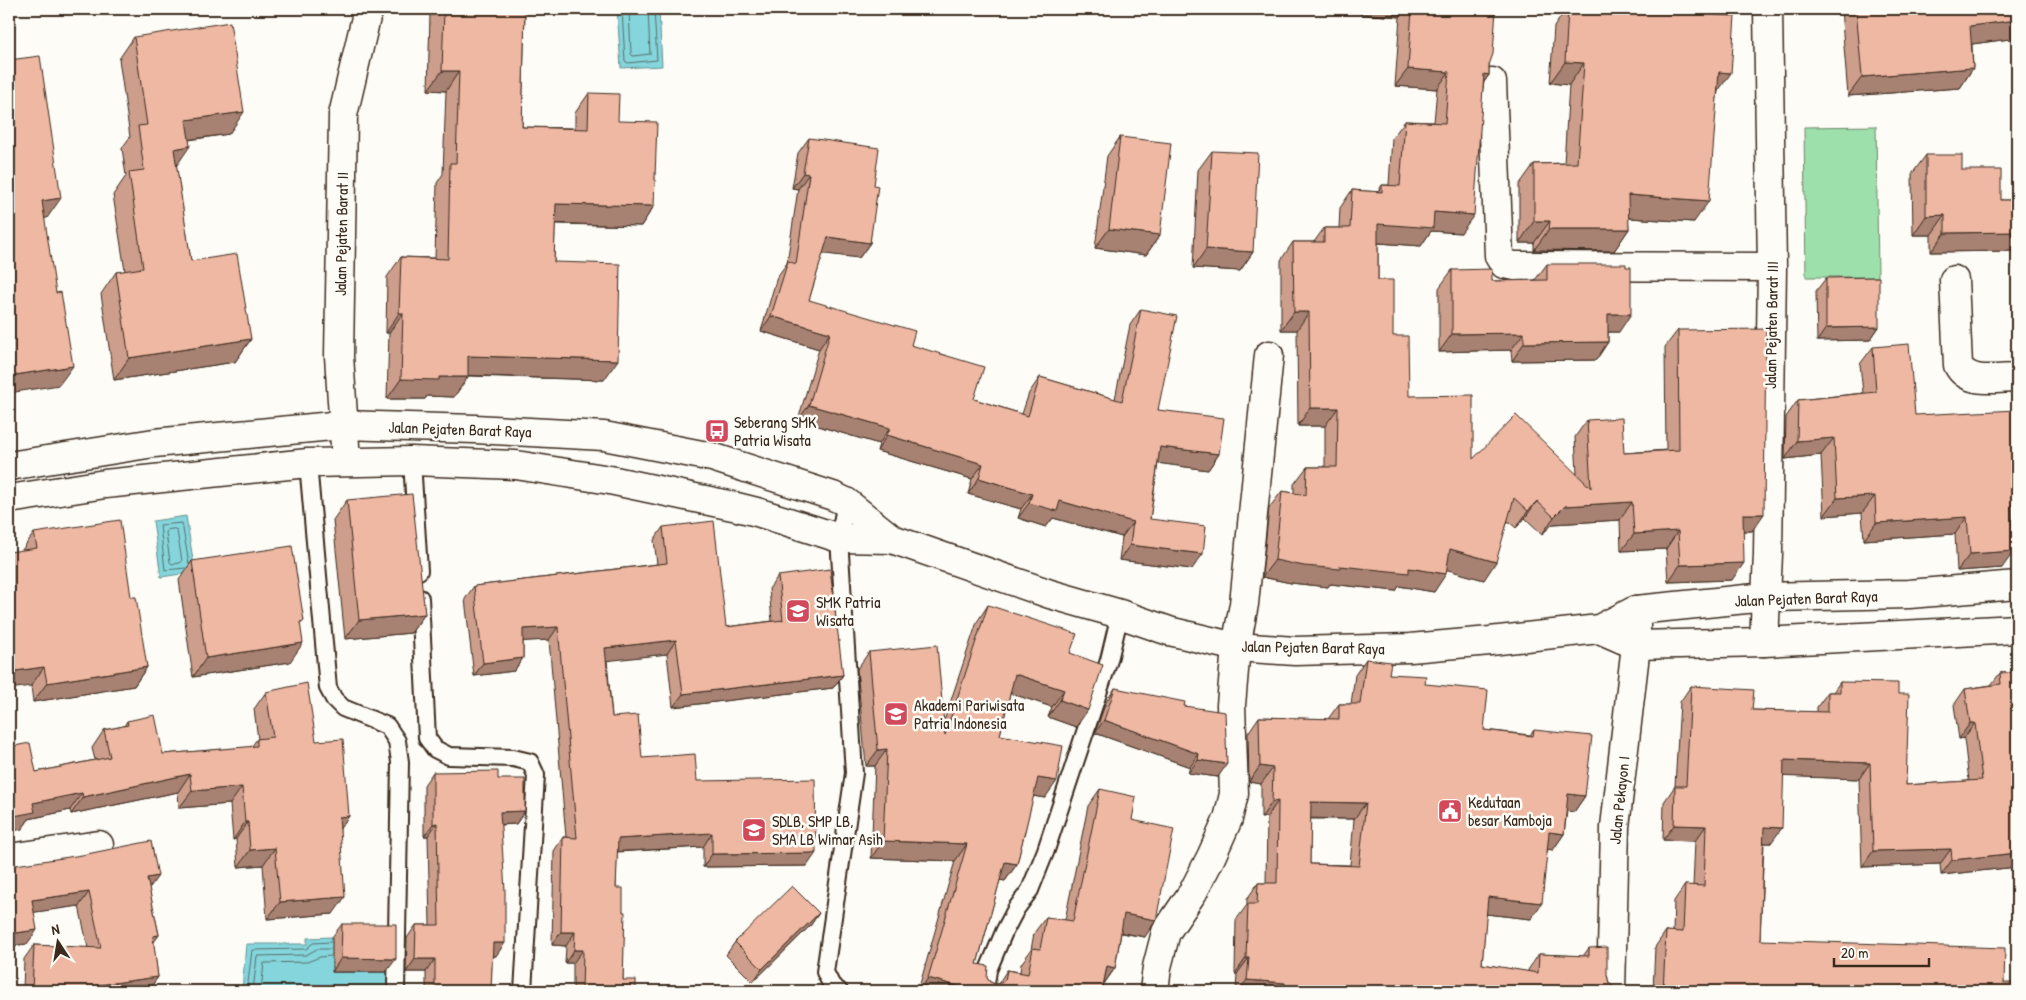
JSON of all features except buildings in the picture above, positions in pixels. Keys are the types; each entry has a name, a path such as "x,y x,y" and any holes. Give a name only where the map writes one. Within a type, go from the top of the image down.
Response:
{"street":[{"name":"Jalan Pejaten Barat II","path":"346,461 339,356 343,115 368,9"},
{"name":"Jalan Pejaten Barat III","path":"1764,642 1768,554 1772,268 1768,9"},
{"path":"1492,82 1500,256 1504,264 1515,266 1772,268"},
{"path":"1954,280 1958,365 1962,373 1973,378 2017,378"},
{"path":"1154,991 1157,967 1166,932 1193,892 1228,819 1234,794 1231,705 1236,647 1244,604 1269,354"},
{"name":"Jalan Pejaten Barat Raya","path":"9,466 154,443 343,425 474,428 604,436 712,457 833,496 846,502 892,539"},
{"name":"Jalan Pejaten Barat Raya","path":"9,499 105,484 346,461 412,461 516,465 610,480 757,512 839,538 892,539 1050,594 1120,614 1168,631 1236,647 1295,651 1410,648 1599,629 1636,610 1766,597 1899,594 2017,585"},
{"name":"Jalan Pekayon I","path":"1611,991 1614,827 1636,645 1636,610"},
{"name":"Jalan Pejaten Barat Raya","path":"1599,629 1636,645 1764,642 2017,629"},
{"path":"9,858 99,845"}],"lane":[{"path":"412,461 416,494 427,738 435,749 449,756 514,758 530,762 536,775 523,991"},
{"path":"308,464 328,688 342,708 386,726 397,741 399,755 396,991"},
{"path":"839,991 832,986 825,972 854,773 839,538 846,502"},
{"path":"985,991 991,962 1016,909 1030,890 1046,850 1106,669 1120,614"}],"green space":[{"path":"1876,126 1878,277 1806,277 1804,127"}],"water":[{"path":"617,9 659,9 662,66 621,68"},
{"path":"186,516 195,572 161,577 153,521"},
{"path":"307,938 389,938 388,991 242,991 246,944 307,944"}],"place":[{"name":"Seberang SMK Patria Wisata","path":"717,431"},
{"name":"SMK Patria Wisata","path":"798,611"},
{"name":"Akademi Pariwisata Patria Indonesia","path":"896,714"},
{"name":"Kedutaan besar Kamboja","path":"1450,811"},
{"name":"SDLB, SMP LB, SMA LB Wimar Asih","path":"754,830"}]}
